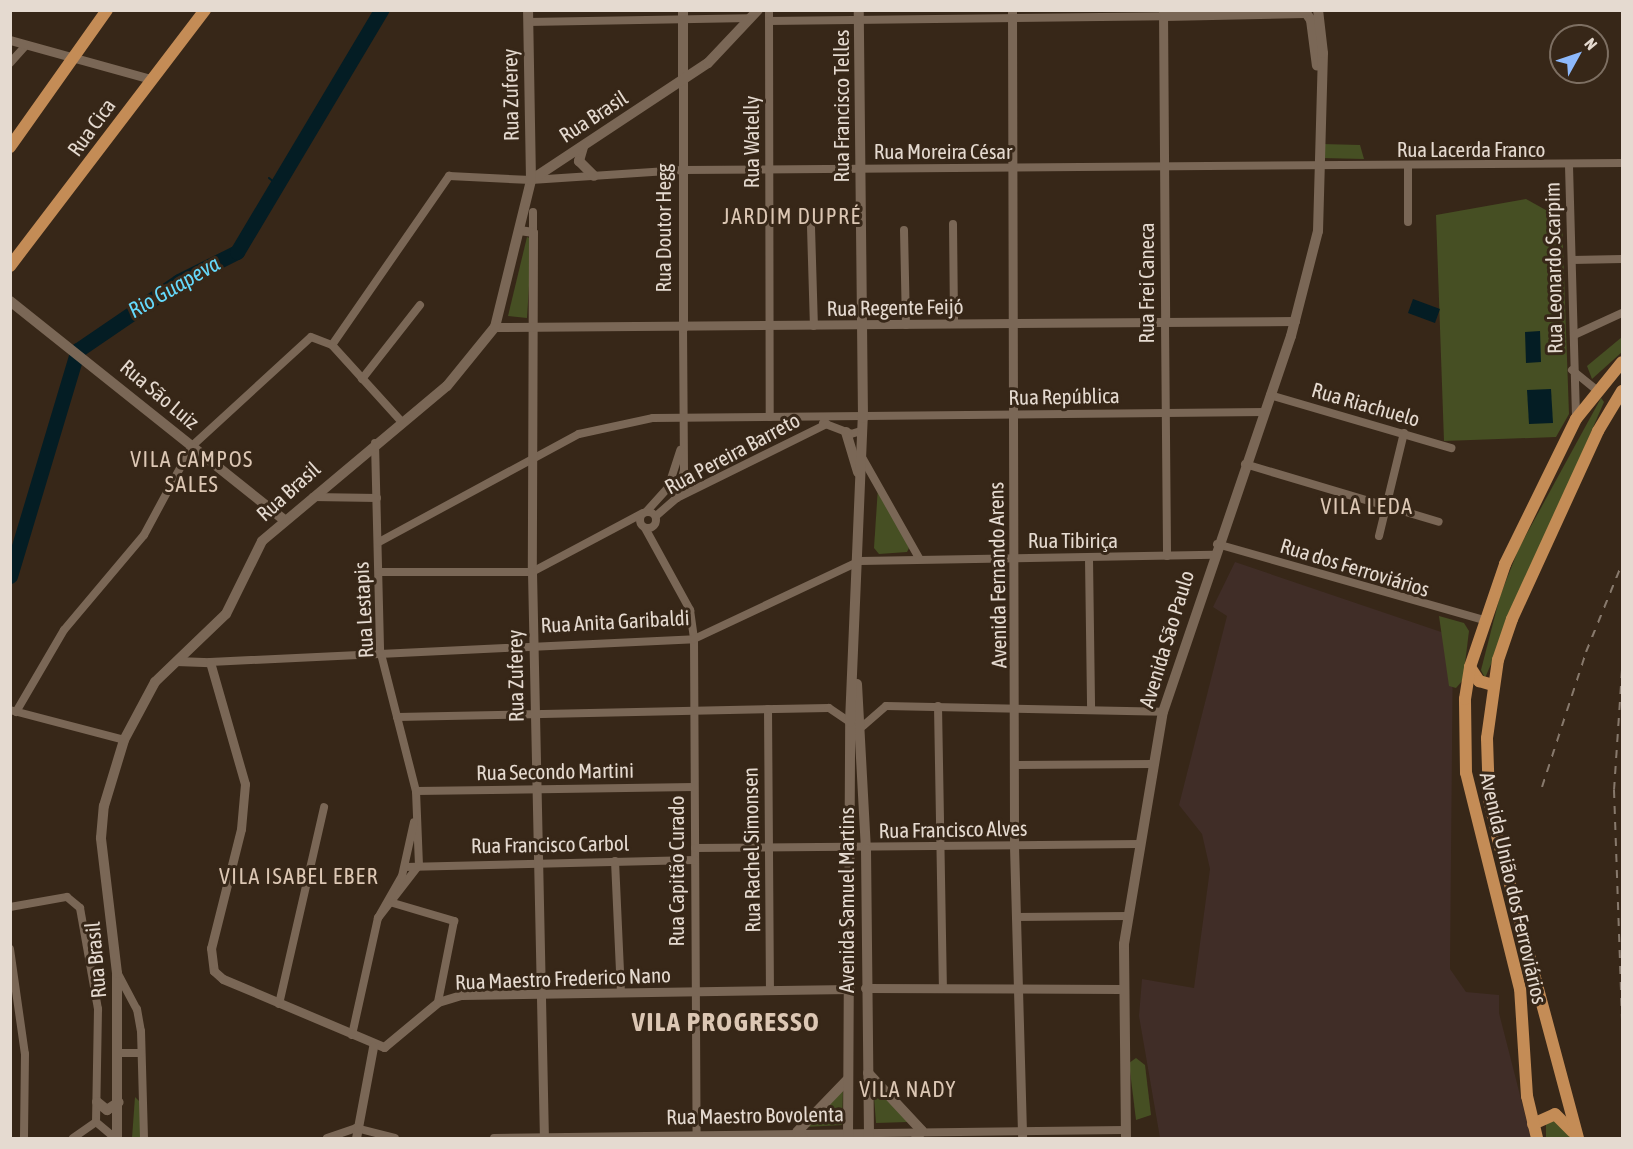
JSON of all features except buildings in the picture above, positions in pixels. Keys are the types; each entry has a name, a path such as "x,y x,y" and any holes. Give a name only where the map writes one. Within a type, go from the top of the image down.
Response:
{"main road":[{"path":"12,143 107,10"},
{"name":"Rua Cica","path":"10,266 15,251 205,10"},
{"path":"1318,10 1323,53 1318,73"},
{"path":"1304,12 1311,20 1318,73"},
{"name":"Rua Brasil","path":"116,1138 121,1053 117,972 101,838 104,806 124,740 140,704 177,661 226,614 262,541 283,519 471,363 495,327 531,180 708,63 754,14"},
{"name":"Rua Francisco Telles","path":"859,14 863,418"},
{"name":"Rua Doutor Hegg","path":"683,15 683,81"},
{"name":"Rua Zuferey","path":"528,16 531,180"},
{"name":"Avenida São Paulo","path":"1125,1134 1121,989 1128,916 1153,764 1163,712 1295,321 1318,231 1318,73"},
{"path":"585,144 579,161 594,176"},
{"name":"Rua São Luiz","path":"10,301 70,344 283,519"},
{"name":"Avenida União dos Ferroviários","path":"1537,1138 1533,1124 1520,989 1466,773 1470,667 1484,620 1576,419 1623,362"},
{"path":"1598,391 1611,399 1606,416"},
{"name":"Avenida União dos Ferroviários","path":"1577,1138 1489,799 1487,738 1493,685 1512,619 1606,416 1623,391"},
{"name":"Avenida Samuel Martins","path":"848,1135 850,722 860,561 858,472 862,459 863,418"},
{"path":"844,432 858,472"},
{"name":"Avenida Samuel Martins","path":"855,663 863,726 866,849 865,988 869,1135"},
{"path":"1470,667 1479,681 1493,685"},
{"path":"850,722 863,726"},
{"path":"868,1073 919,1135"},
{"path":"800,1135 847,1080"},
{"path":"96,1102 107,1110 119,1102"},
{"path":"1533,1124 1555,1114 1577,1138"}],"street":[{"name":"Rua Watelly","path":"769,10 770,417"},
{"path":"769,21 859,14 1304,12"},
{"name":"Rua Frei Caneca","path":"1163,13 1164,413 1167,556"},
{"path":"528,16 754,14"},
{"name":"Avenida Fernando Arens","path":"1012,14 1012,323 1017,765 1014,846 1022,1135"},
{"path":"10,40 75,54 151,79"},
{"path":"10,63 26,45"},
{"name":"Rua Doutor Hegg","path":"677,498 684,470 681,446 683,81"},
{"name":"Rua Lacerda Franco","path":"1319,166 1569,166 1623,163"},
{"name":"Rua Moreira César","path":"332,345 449,176 531,180 683,170 1319,166"},
{"name":"Rua Leonardo Scarpim","path":"1569,166 1574,335 1572,370 1576,419"},
{"path":"1408,167 1408,222"},
{"name":"Rua Zuferey","path":"532,212 532,572 540,863 544,1137"},
{"path":"953,224 954,324"},
{"path":"811,227 814,326"},
{"path":"519,230 532,232"},
{"path":"904,230 906,325"},
{"path":"1572,260 1623,259"},
{"path":"362,379 420,305"},
{"path":"1574,335 1623,314"},
{"name":"Rua Regente Feijó","path":"495,327 682,328 1295,321"},
{"path":"124,740 13,711 64,630 144,535 192,446 311,337 332,345 401,421"},
{"path":"1572,370 1598,391"},
{"name":"Rua Riachuelo","path":"1270,395 1451,448"},
{"name":"Rua República","path":"808,418 1265,412"},
{"path":"844,432 848,416"},
{"path":"379,542 531,457 614,424 681,419 808,418 844,432 861,431"},
{"name":"Rua Pereira Barreto","path":"644,527 656,519 677,498 827,424"},
{"path":"1379,536 1404,433"},
{"name":"Rua Lestapis","path":"375,442 380,650 416,791 419,865"},
{"name":"Rua Doutor Hegg","path":"645,512 668,488 681,446"},
{"path":"862,459 919,558"},
{"path":"1245,464 1439,522"},
{"path":"309,497 377,498"},
{"path":"645,512 656,519 658,542"},
{"path":"645,512 644,527 658,542"},
{"path":"379,572 532,572 622,527 645,512"},
{"path":"622,527 644,527"},
{"name":"Rua Capitão Curado","path":"658,542 690,610 694,639 697,1136"},
{"name":"Rua Tibiriça","path":"860,561 919,558 1089,559 1167,556 1216,550"},
{"name":"Rua dos Ferroviários","path":"1216,550 1484,620"},
{"path":"1089,559 1091,708"},
{"name":"Rua Anita Garibaldi","path":"177,661 210,662 380,650 534,643 694,639 860,561"},
{"path":"210,662 240,763 245,800 211,961 223,979 352,1035 373,1047 356,1128 356,1138"},
{"path":"863,726 886,706 1016,706 1163,712"},
{"path":"938,706 943,989"},
{"path":"397,717 829,708 850,722"},
{"name":"Rua Rachel Simonsen","path":"768,709 770,991"},
{"path":"1017,765 1153,764"},
{"name":"Rua Secondo Martini","path":"416,791 694,787"},
{"path":"279,1004 324,807"},
{"name":"Rua Lestapis","path":"352,1035 378,918 405,867 417,809"},
{"name":"Rua Francisco Alves","path":"695,848 866,849 1140,844"},
{"name":"Rua Francisco Carbol","path":"405,867 695,860"},
{"path":"615,861 621,992"},
{"path":"378,918 393,903 419,865"},
{"path":"10,907 74,901 91,954 98,1009 96,1122"},
{"path":"393,903 454,921 438,1002"},
{"path":"1016,917 1128,916"},
{"path":"10,949 26,1054 24,1138"},
{"path":"117,972 137,1010 144,1138"},
{"path":"865,988 1121,989"},
{"name":"Rua Maestro Frederico Nano","path":"373,1047 398,1038 438,1002 461,995 850,989"},
{"path":"121,1053 141,1053"},
{"path":"96,1122 116,1138"},
{"path":"73,1138 96,1122"},
{"path":"327,1138 356,1128 395,1138"},
{"name":"Rua Maestro Bovolenta","path":"494,1138 1125,1134"}],"shaded area":[{"path":"1235,562 1453,636 1450,969 1466,992 1499,995 1499,1013 1531,1138 1160,1138 1139,1016 1142,979 1194,988 1210,869 1202,834 1179,805 1227,616 1213,607"}],"green space":[{"path":"1322,144 1360,145 1364,159 1322,158"},
{"path":"1526,199 1562,219 1569,414 1556,437 1444,441 1436,215"},
{"path":"527,237 532,239 527,318 508,316"},
{"path":"1622,337 1622,352 1592,379 1587,366"},
{"path":"1601,398 1604,402 1485,678 1481,670 1500,596 1519,548"},
{"path":"878,487 909,548 907,552 879,554 874,548"},
{"path":"1439,616 1464,623 1469,631 1463,680 1456,688 1449,686"},
{"path":"1136,1058 1145,1065 1151,1115 1136,1120 1129,1063"},
{"path":"873,1084 908,1122 876,1123"},
{"path":"843,1088 842,1125 806,1127"},
{"path":"135,1097 142,1104 140,1138 132,1138"},
{"path":"1555,1120 1564,1124 1571,1138 1546,1138 1546,1123"}],"water":[{"path":"1413,299 1440,309 1435,323 1408,313"},
{"path":"1540,331 1541,362 1526,363 1525,332"},
{"path":"1551,389 1553,423 1529,424 1527,390"}],"waterway":[{"name":"Rio Guapeva","path":"10,576 78,350 179,281 237,252 381,10"},
{"name":"Rio Guapeva","path":"269,178 279,186"}],"railway":[{"path":"1542,787 1586,652 1622,564"},
{"path":"1622,670 1614,790 1622,1023"}],"district":[{"name":"JARDIM DUPRÉ","path":"792,217"},
{"name":"VILA CAMPOS SALES","path":"192,472"},
{"name":"VILA LEDA","path":"1367,507"},
{"name":"VILA ISABEL EBER","path":"299,877"},
{"name":"VILA PROGRESSO","path":"726,1022"},
{"name":"VILA NADY","path":"908,1090"}]}
